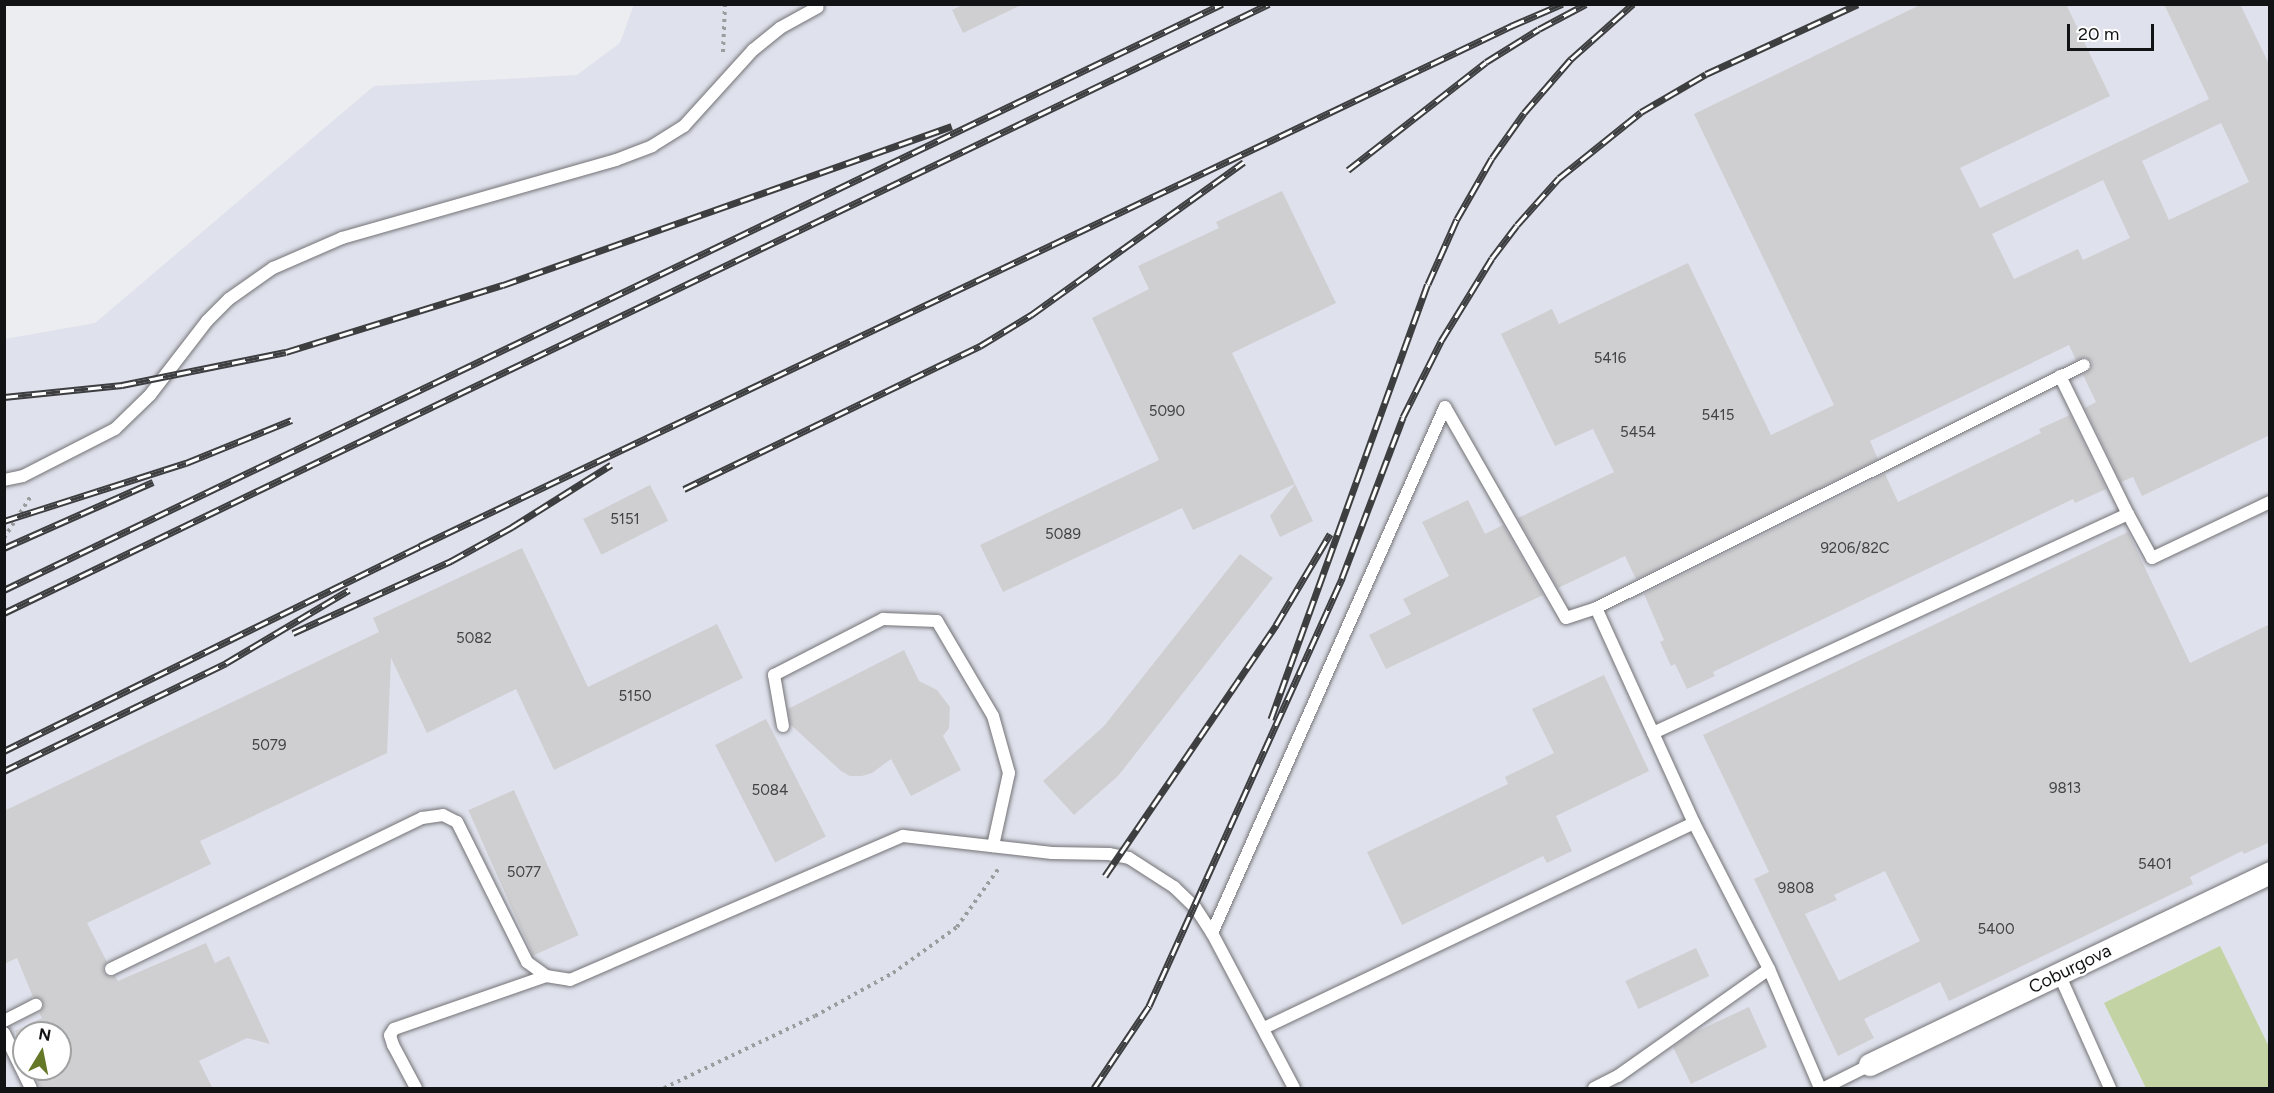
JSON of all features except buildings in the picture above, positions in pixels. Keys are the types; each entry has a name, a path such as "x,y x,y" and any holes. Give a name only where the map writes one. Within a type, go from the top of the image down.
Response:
{"street":[{"name":"Coburgova","path":"1870,1065 2270,873"}],"lane":[{"path":"4,480 23,476 115,429 135,412 229,298 273,268 342,238 616,160 652,146 684,126 753,50 780,28 818,6"},
{"path":"1212,933 1445,407 1566,618 1596,608 2084,365"},
{"path":"2060,376 2152,558 2270,502"},
{"path":"1653,734 2128,514"},
{"path":"1596,608 1694,823 1769,969 1822,1089 1870,1065"},
{"path":"783,726 774,675 883,619 937,621 993,716 1009,773 993,846"},
{"path":"111,969 422,818 443,815 457,822 527,962 546,976 570,981 903,836 1052,853 1109,854 1129,858 1174,887 1195,907 1212,933 1264,1028 1294,1089"},
{"path":"1264,1028 1694,823"},
{"path":"1594,1089 1618,1076 1769,969"},
{"path":"2059,974 2110,1089"},
{"path":"416,1089 393,1045 390,1035 394,1029 546,976"},
{"path":"4,1021 36,1005"},
{"path":"4,1033 31,1089"}],"path":[{"path":"4,538 56,460"},
{"path":"664,1089 815,1016 893,973 957,927 995,876 1008,848"}],"shaded area":[{"path":"634,4 2269,5 2269,1088 5,1088 5,339 95,323 374,86 577,75 620,43"}],"green space":[{"path":"2220,946 2269,1047 2269,1088 2146,1088 2104,1003"}],"railway":[{"path":"4,590 1222,4"},
{"path":"4,613 1269,4"},
{"path":"4,751 420,546 1511,26 1562,4"},
{"path":"1348,170 1486,62 1539,29 1586,4"},
{"path":"1271,719 1428,284 1457,219 1492,158 1524,113 1571,59 1633,4"},
{"path":"1094,1088 1149,1006 1342,578 1403,417 1441,341 1492,258 1517,225 1559,178 1641,112 1706,74 1858,4"},
{"path":"4,397 122,385 286,352 503,285 952,126"},
{"path":"684,489 980,346 1031,315 1244,162"},
{"path":"4,521 186,463 292,420"},
{"path":"293,633 451,561 512,527 611,465"},
{"path":"4,548 153,482"},
{"path":"1105,876 1276,625 1330,534"},
{"path":"4,771 226,663 349,590"}]}
